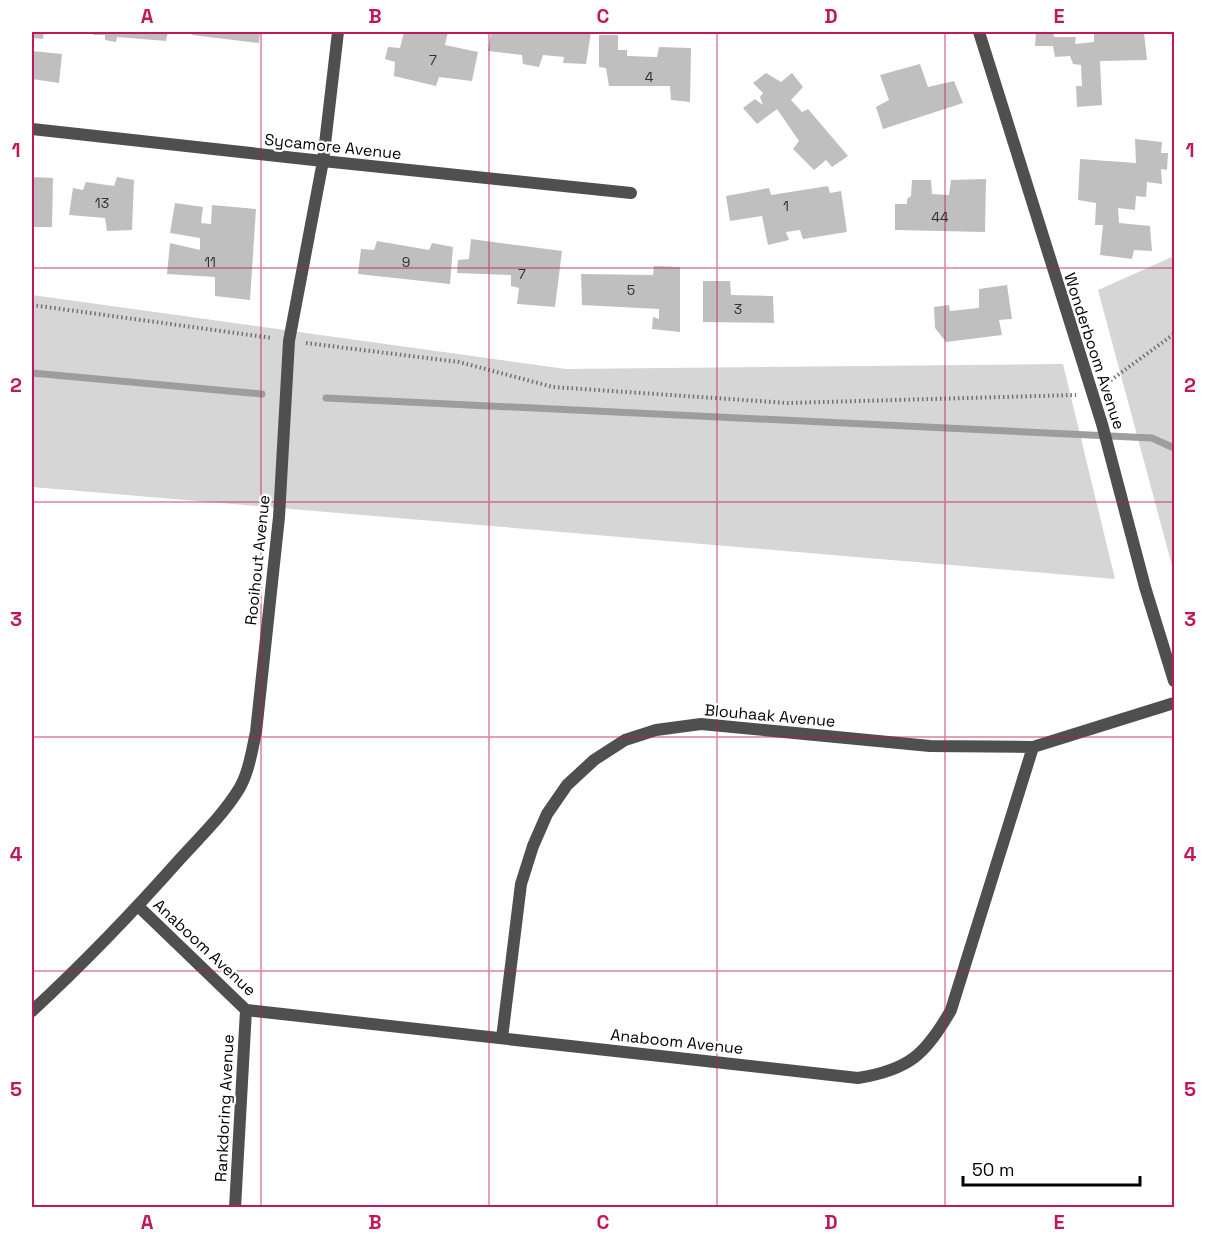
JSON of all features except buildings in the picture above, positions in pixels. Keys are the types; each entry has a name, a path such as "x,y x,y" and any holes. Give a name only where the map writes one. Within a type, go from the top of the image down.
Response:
{"street":[{"name":"Rooihout Avenue","path":"32,1011 138,906 225,809 240,786 249,761 256,732 279,517 289,341 323,162 338,32"},
{"name":"Wonderboom Avenue","path":"979,32 1093,394 1145,587 1174,681"},
{"name":"Sycamore Avenue","path":"32,129 323,162 631,193"},
{"name":"Blouhaak Avenue","path":"502,1038 521,884 533,846 547,814 567,785 594,760 625,740 656,730 701,724 930,746 1034,747 1174,703"},
{"name":"Anaboom Avenue","path":"138,906 246,1010 858,1078 880,1074 902,1066 920,1054 935,1038 951,1010 1034,747"},
{"name":"Rankdoring Avenue","path":"235,1208 246,1010"}],"path":[{"path":"32,304 289,341 459,362 553,387 788,403 1093,394 1174,334"}],"shaded area":[{"path":"1174,256 1174,573 1098,290"},
{"path":"32,295 566,369 1063,364 1115,579 32,487"}],"waterway":[{"path":"32,373 262,394"},
{"path":"326,398 1152,438 1174,448"}]}
